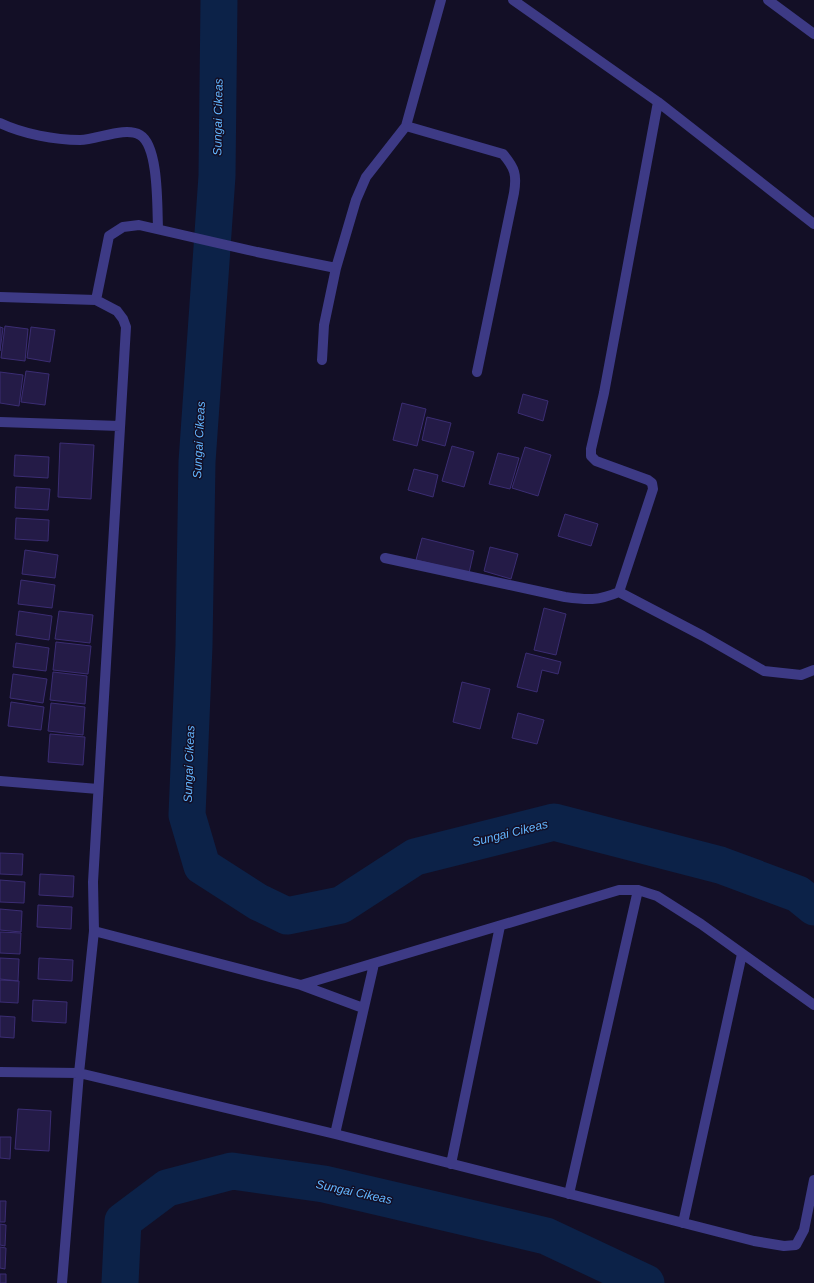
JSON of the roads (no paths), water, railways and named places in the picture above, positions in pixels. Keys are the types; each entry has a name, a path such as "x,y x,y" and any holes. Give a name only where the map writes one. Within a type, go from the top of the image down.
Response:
{"street":[{"path":"322,360 324,325 336,268 356,200 366,177 406,126 441,0"},
{"path":"513,0 658,102 814,224"},
{"path":"768,0 814,34"},
{"path":"619,592 653,489 652,483 648,480 596,461 591,456 591,449 604,393 658,102"},
{"path":"0,123 30,133 80,140 126,132 140,135 147,144 154,162 157,189 158,228"},
{"path":"406,126 503,154 513,165 516,181 514,193 477,372"},
{"path":"96,300 109,236 123,228 139,225 158,228 257,252 336,268"},
{"path":"0,297 96,300 117,311 123,319 126,327 93,882 94,931 79,1073 62,1283"},
{"path":"0,422 120,426"},
{"path":"385,558 572,598 595,600 619,592 703,636 764,671 801,675 814,670"},
{"path":"0,781 98,789"},
{"path":"301,985 619,890 638,890 657,896 701,924 814,1005"},
{"path":"569,1194 638,890"},
{"path":"451,1164 500,926"},
{"path":"94,931 301,985 364,1008"},
{"path":"683,1223 742,954"},
{"path":"335,1134 374,964"},
{"path":"0,1072 79,1073 335,1134 754,1241 784,1246 796,1245 804,1230 814,1180"}],"waterway":[{"name":"Sungai Cikeas","path":"219,0 217,176 197,462 194,646 187,815 202,866 258,902 287,916 341,905 415,857 554,822 720,865 798,894 814,907"},
{"name":"Sungai Cikeas","path":"120,1283 123,1221 167,1188 232,1171 324,1184 546,1236 646,1283"}]}
